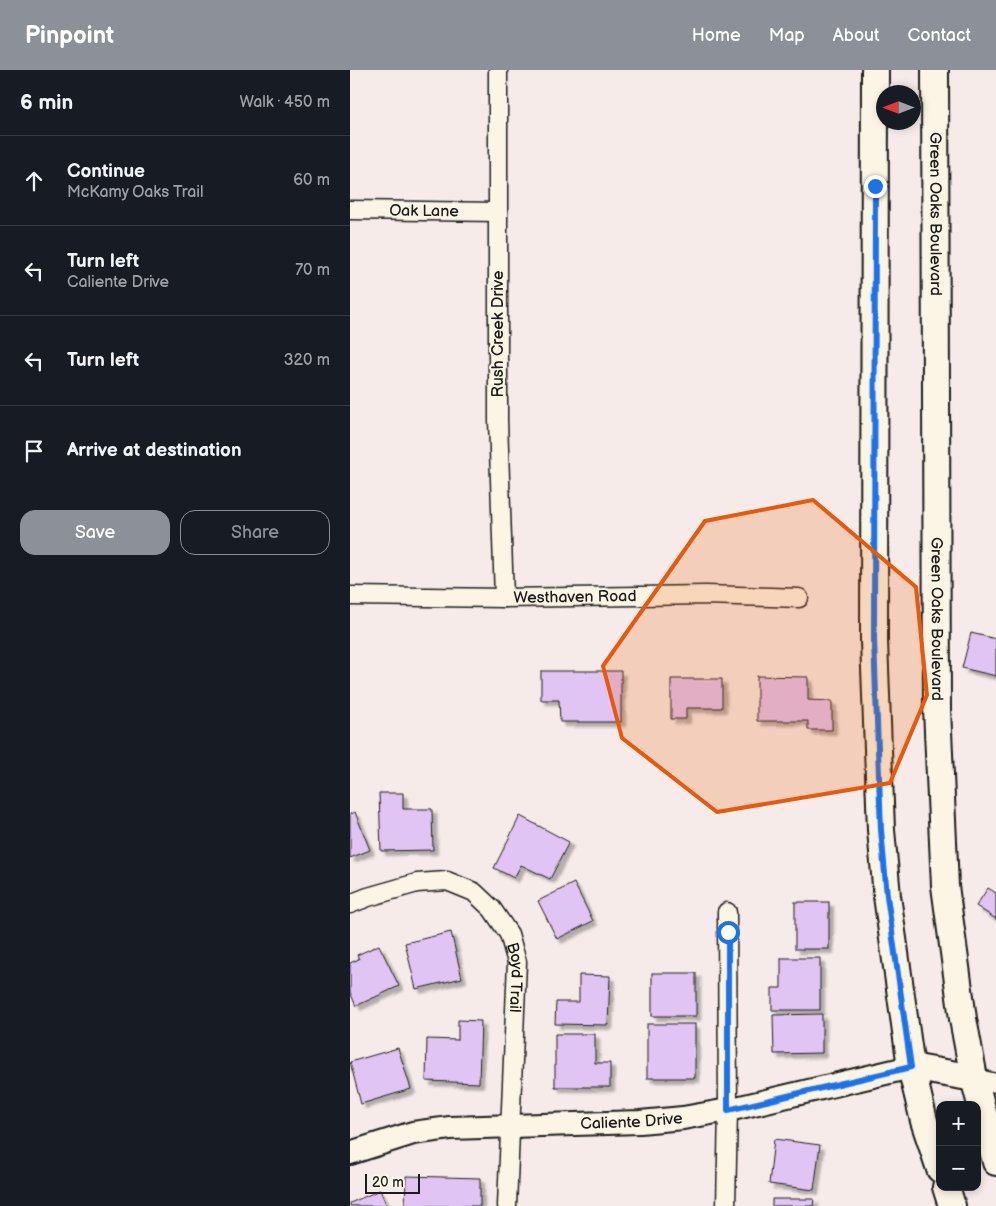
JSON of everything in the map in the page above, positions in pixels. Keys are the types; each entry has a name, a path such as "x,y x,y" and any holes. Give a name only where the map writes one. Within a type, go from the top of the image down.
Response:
{"main road":[{"path":"875,70 874,640 881,830 887,896 911,1067 924,1121 936,1157"},
{"name":"Green Oaks Boulevard","path":"935,70 937,709 945,886 963,1019 985,1081 996,1162"},
{"path":"911,1067 985,1081"},
{"path":"947,1191 952,1206"}],"street":[{"name":"Rush Creek Drive","path":"498,70 498,420 504,598"},
{"name":"Oak Lane","path":"350,210 498,212"},
{"name":"Westhaven Road","path":"350,596 504,598 706,595 799,598"},
{"name":"Boyd Trail","path":"350,904 417,883 447,880 474,892 492,909 509,934 517,962 507,1206"},
{"path":"726,1206 728,912"},
{"name":"Caliente Drive","path":"350,1153 414,1133 450,1128 640,1122 683,1118 728,1110 911,1067"}],"highlighted area":[{"path":"813,500 916,587 927,695 890,783 717,812 622,738 603,666 705,521"}],"building":[{"path":"971,633 996,639 996,676 962,668"},
{"path":"541,671 621,671 621,722 560,722 559,700 541,700"},
{"path":"757,676 808,677 808,700 832,701 832,730 808,730 808,721 757,721"},
{"path":"671,679 722,679 722,708 686,708 686,719 671,719"},
{"path":"379,793 403,793 403,809 432,809 433,850 381,851"},
{"path":"355,812 370,850 350,858 350,814"},
{"path":"520,816 569,842 550,879 521,865 514,878 494,868"},
{"path":"574,883 593,921 557,939 538,901"},
{"path":"988,888 996,893 996,919 976,906"},
{"path":"795,902 829,902 829,949 795,949"},
{"path":"451,932 462,978 416,989 405,943"},
{"path":"379,945 399,986 356,1006 350,992 350,963 359,959 357,955"},
{"path":"781,958 820,958 820,1010 772,1010 772,988 781,988"},
{"path":"652,973 696,973 696,1016 652,1016"},
{"path":"579,975 610,976 608,1025 555,1024 556,1002 579,1002"},
{"path":"822,1014 822,1053 774,1054 773,1015"},
{"path":"458,1020 481,1021 479,1083 426,1081 427,1039 458,1040"},
{"path":"647,1024 695,1024 695,1078 647,1078"},
{"path":"555,1034 595,1034 595,1063 610,1063 610,1087 555,1087"},
{"path":"398,1048 411,1089 361,1104 350,1062"},
{"path":"774,1139 820,1145 814,1190 769,1184"},
{"path":"406,1176 480,1178 480,1206 405,1206"},
{"path":"380,1190 387,1206 350,1206 350,1203"},
{"path":"772,1199 814,1199 813,1206 772,1206"}],"route":[{"path":"728,932 728,1110 911,1067 887,896 881,830 874,640 875,186"}]}
